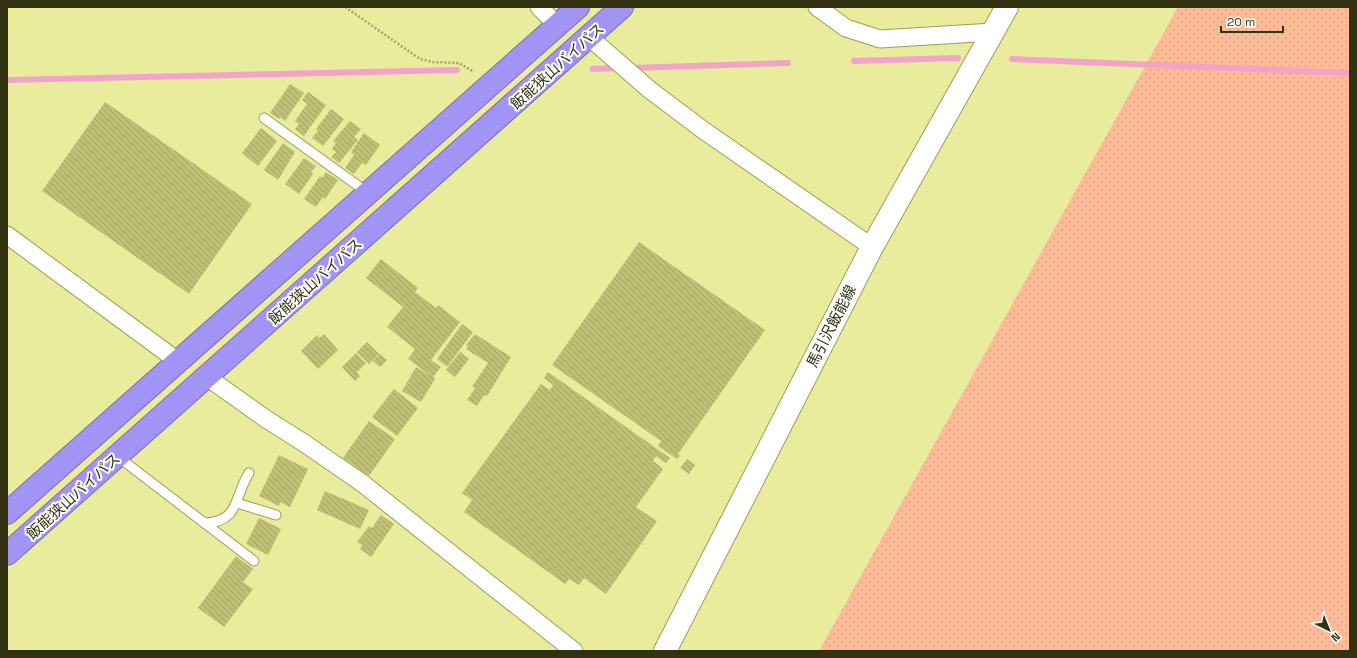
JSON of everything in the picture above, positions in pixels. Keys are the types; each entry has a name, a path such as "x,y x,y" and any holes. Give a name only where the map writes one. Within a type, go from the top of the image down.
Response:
{"highway":[{"name":"飯能狭山バイパス","path":"7,513 369,194 578,7"},
{"name":"飯能狭山バイパス","path":"7,554 622,7"}],"main road":[{"name":"馬引沢飯能線","path":"665,651 872,248 1007,7"}],"street":[{"path":"539,7 558,26"},
{"path":"816,7 846,28 880,39 993,32"},
{"path":"589,37 631,74 703,130 872,248"},
{"path":"7,235 179,362"},
{"path":"207,377 266,419 362,483 574,651"}],"lane":[{"path":"264,118 369,194"},
{"path":"117,456 254,561"},
{"path":"205,524 219,522 234,509 243,483 249,473"},
{"path":"237,503 276,515"}],"path":[{"path":"345,7 420,59 433,62 459,63 493,83"}],"shaded area":[{"path":"1178,7 1350,7 1350,651 819,651"}],"building":[{"path":"290,84 304,93 285,121 270,113"},
{"path":"308,92 326,105 304,136 295,129 299,124 295,121 307,104 302,100"},
{"path":"105,102 252,204 189,294 42,191"},
{"path":"331,109 344,119 323,146 312,138 318,131 316,129"},
{"path":"350,121 361,129 354,137 358,140 339,163 331,157 336,152 332,149 336,143 333,141"},
{"path":"261,128 277,141 258,166 242,153"},
{"path":"364,133 380,145 366,165 362,163 354,174 345,168 354,155 351,152"},
{"path":"283,143 295,152 278,180 264,170"},
{"path":"304,158 316,166 311,172 313,174 299,194 285,184"},
{"path":"326,172 338,180 325,199 323,197 316,207 304,199 320,176 322,178"},
{"path":"639,242 765,330 678,454 680,455 677,459 658,446 661,441 552,365"},
{"path":"381,259 418,288 415,292 436,308 438,305 460,322 431,360 441,367 433,377 435,379 421,402 402,391 416,367 431,376 408,359 415,349 387,327 403,307 366,278"},
{"path":"462,324 473,332 447,367 437,359"},
{"path":"324,334 338,350 318,369 301,351 317,335 319,338"},
{"path":"475,334 511,357 487,396 484,395 477,406 467,400 475,388 472,387 488,363 466,349 468,347 466,345"},
{"path":"367,342 379,354 369,364 357,352"},
{"path":"460,352 469,359 455,377 446,370"},
{"path":"356,353 366,363 357,372 360,376 355,381 342,367"},
{"path":"380,354 387,360 380,367 373,361"},
{"path":"548,372 670,458 666,463 656,456 653,461 663,469 636,507 657,521 606,594 584,578 579,585 569,579 565,584 464,512 472,500 462,493 541,384 550,390 553,385 544,378"},
{"path":"394,389 418,408 397,436 372,417"},
{"path":"369,421 395,439 369,476 343,458"},
{"path":"279,455 308,469 290,507 280,502 279,506 259,496"},
{"path":"687,459 695,465 689,474 680,468"},
{"path":"325,491 369,510 360,529 317,510"},
{"path":"381,515 394,524 371,557 360,549 362,545 357,542 369,526 372,528"},
{"path":"259,518 281,529 268,555 246,544"},
{"path":"236,556 253,569 243,582 253,589 224,627 198,608"}],"waterway":[{"path":"854,61 958,58"},
{"path":"1012,59 1350,73"},
{"path":"630,68 788,63"},
{"path":"593,69 619,68"},
{"path":"7,80 457,70"}]}
